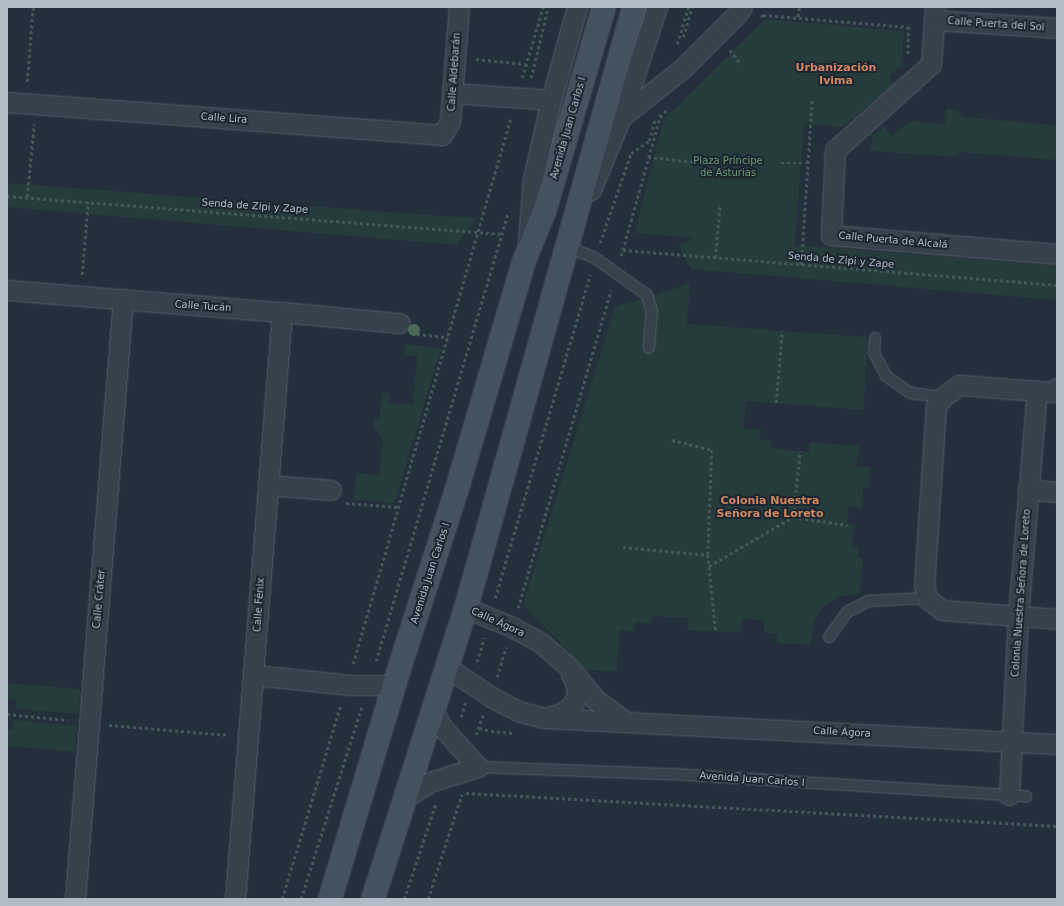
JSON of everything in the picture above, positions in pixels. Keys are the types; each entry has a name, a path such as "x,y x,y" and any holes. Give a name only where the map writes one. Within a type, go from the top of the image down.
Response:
{"main road":[{"name":"Avenida Juan Carlos I","path":"330,899 394,685 459,482 528,248 545,209 604,7"},
{"path":"373,899 408,796 466,608 634,7"}],"street":[{"name":"Calle Aldebarán","path":"442,135 450,121 459,7"},
{"name":"Avenida Juan Carlos I","path":"528,248 533,179 551,100 577,7"},
{"path":"568,247 621,117 657,7"},
{"path":"621,117 668,80 738,13 742,7"},
{"name":"Calle Puerta del Sol","path":"934,14 1057,28"},
{"name":"Calle Puerta de Alcalá","path":"934,14 931,64 835,150 831,235 1057,254"},
{"path":"452,93 551,100"},
{"name":"Calle Lira","path":"7,102 442,135"},
{"name":"Calle Tucán","path":"7,290 399,323"},
{"name":"Calle Cráter","path":"75,899 123,299"},
{"name":"Calle Fénix","path":"235,899 282,312"},
{"path":"1057,388 1052,392 959,385 943,397 936,406 924,585 927,598 942,610 1057,619"},
{"name":"Colonia Nuestra Señora de Loreto","path":"1018,796 1012,740 1018,616 1037,391"},
{"path":"268,485 331,490"},
{"path":"1028,489 1057,492"},
{"name":"Calle Ágora","path":"466,608 512,627 540,642 568,666 596,700 626,722"},
{"name":"Calle Ágora","path":"545,718 564,712 572,705 577,697 576,685 568,666"},
{"name":"Calle Ágora","path":"448,668 490,696 518,711 545,718 1012,740 1057,744"},
{"path":"254,675 360,685 394,685"},
{"path":"434,711 441,726 473,762"},
{"name":"Avenida Juan Carlos I","path":"408,796 430,782 444,777 473,762"}],"lane":[{"path":"568,247 595,258 647,295 652,311 649,348"},
{"path":"875,338 874,353 886,376 910,393 943,397"},
{"path":"829,637 847,612 869,601 927,598"},
{"name":"Avenida Juan Carlos I","path":"473,762 1018,796"}],"path":[{"path":"521,97 526,64 543,7"},
{"path":"360,685 354,657 448,337 477,232 521,97 548,7"},
{"path":"668,80 688,7"},
{"path":"454,740 595,258 631,153 649,141 692,7"},
{"path":"798,17 799,7"},
{"path":"757,21 763,15 909,27 908,59"},
{"path":"724,54 729,49 740,64"},
{"path":"476,52 476,60 526,64"},
{"path":"801,265 812,99"},
{"path":"660,117 670,106"},
{"path":"473,762 490,696 512,627 623,250 661,110"},
{"path":"648,157 697,162"},
{"path":"781,163 808,163"},
{"name":"Senda de Zipi y Zape","path":"7,196 501,234"},
{"path":"80,296 88,202"},
{"path":"715,258 720,205"},
{"path":"301,899 360,685 509,211"},
{"name":"Senda de Zipi y Zape","path":"623,250 1057,285"},
{"path":"399,323 407,333 448,337"},
{"path":"776,403 782,331"},
{"path":"672,440 712,450 708,556 716,632"},
{"path":"793,517 800,451"},
{"path":"331,490 330,502 398,507"},
{"path":"709,566 793,517 847,524"},
{"path":"623,547 708,556"},
{"path":"282,899 341,703 360,685"},
{"path":"7,714 77,720 89,724 249,737"},
{"path":"404,899 444,777"},
{"path":"428,899 462,792 1057,826"}],"green space":[{"name":"Plaza Príncipe de Asturias","path":"765,19 904,31 902,65 888,77 895,84 843,127 804,124 795,245 1057,266 1057,300 691,269 678,245 695,238 635,233 663,120"},
{"path":"946,109 958,110 962,117 1057,125 1057,160 959,152 954,157 871,151 872,136 884,126 892,136 909,121 945,124"},
{"path":"7,183 477,218 457,245 7,207"},
{"path":"690,284 687,324 867,337 864,410 746,401 744,429 761,430 760,439 771,440 770,448 809,452 809,442 859,446 857,466 870,467 869,488 863,488 862,508 849,507 847,524 854,525 852,547 859,548 858,557 863,558 860,594 842,596 823,607 814,622 811,645 777,643 778,634 764,633 764,620 742,619 741,633 687,630 688,618 653,616 652,623 635,622 634,631 619,630 617,671 587,670 523,605 615,307"},
{"path":"405,344 441,348 395,503 354,500 356,473 379,475 383,439 374,426 374,420 379,420 383,393 389,393 389,403 413,404 417,356 404,355"},
{"path":"7,683 80,689 78,714 15,709 16,700 7,699"},
{"path":"14,720 77,726 75,752 7,746 7,729 13,730"}],"district":[{"name":"Urbanización Ivima","path":"836,75"},
{"name":"Colonia Nuestra Señora de Loreto","path":"770,508"}]}
